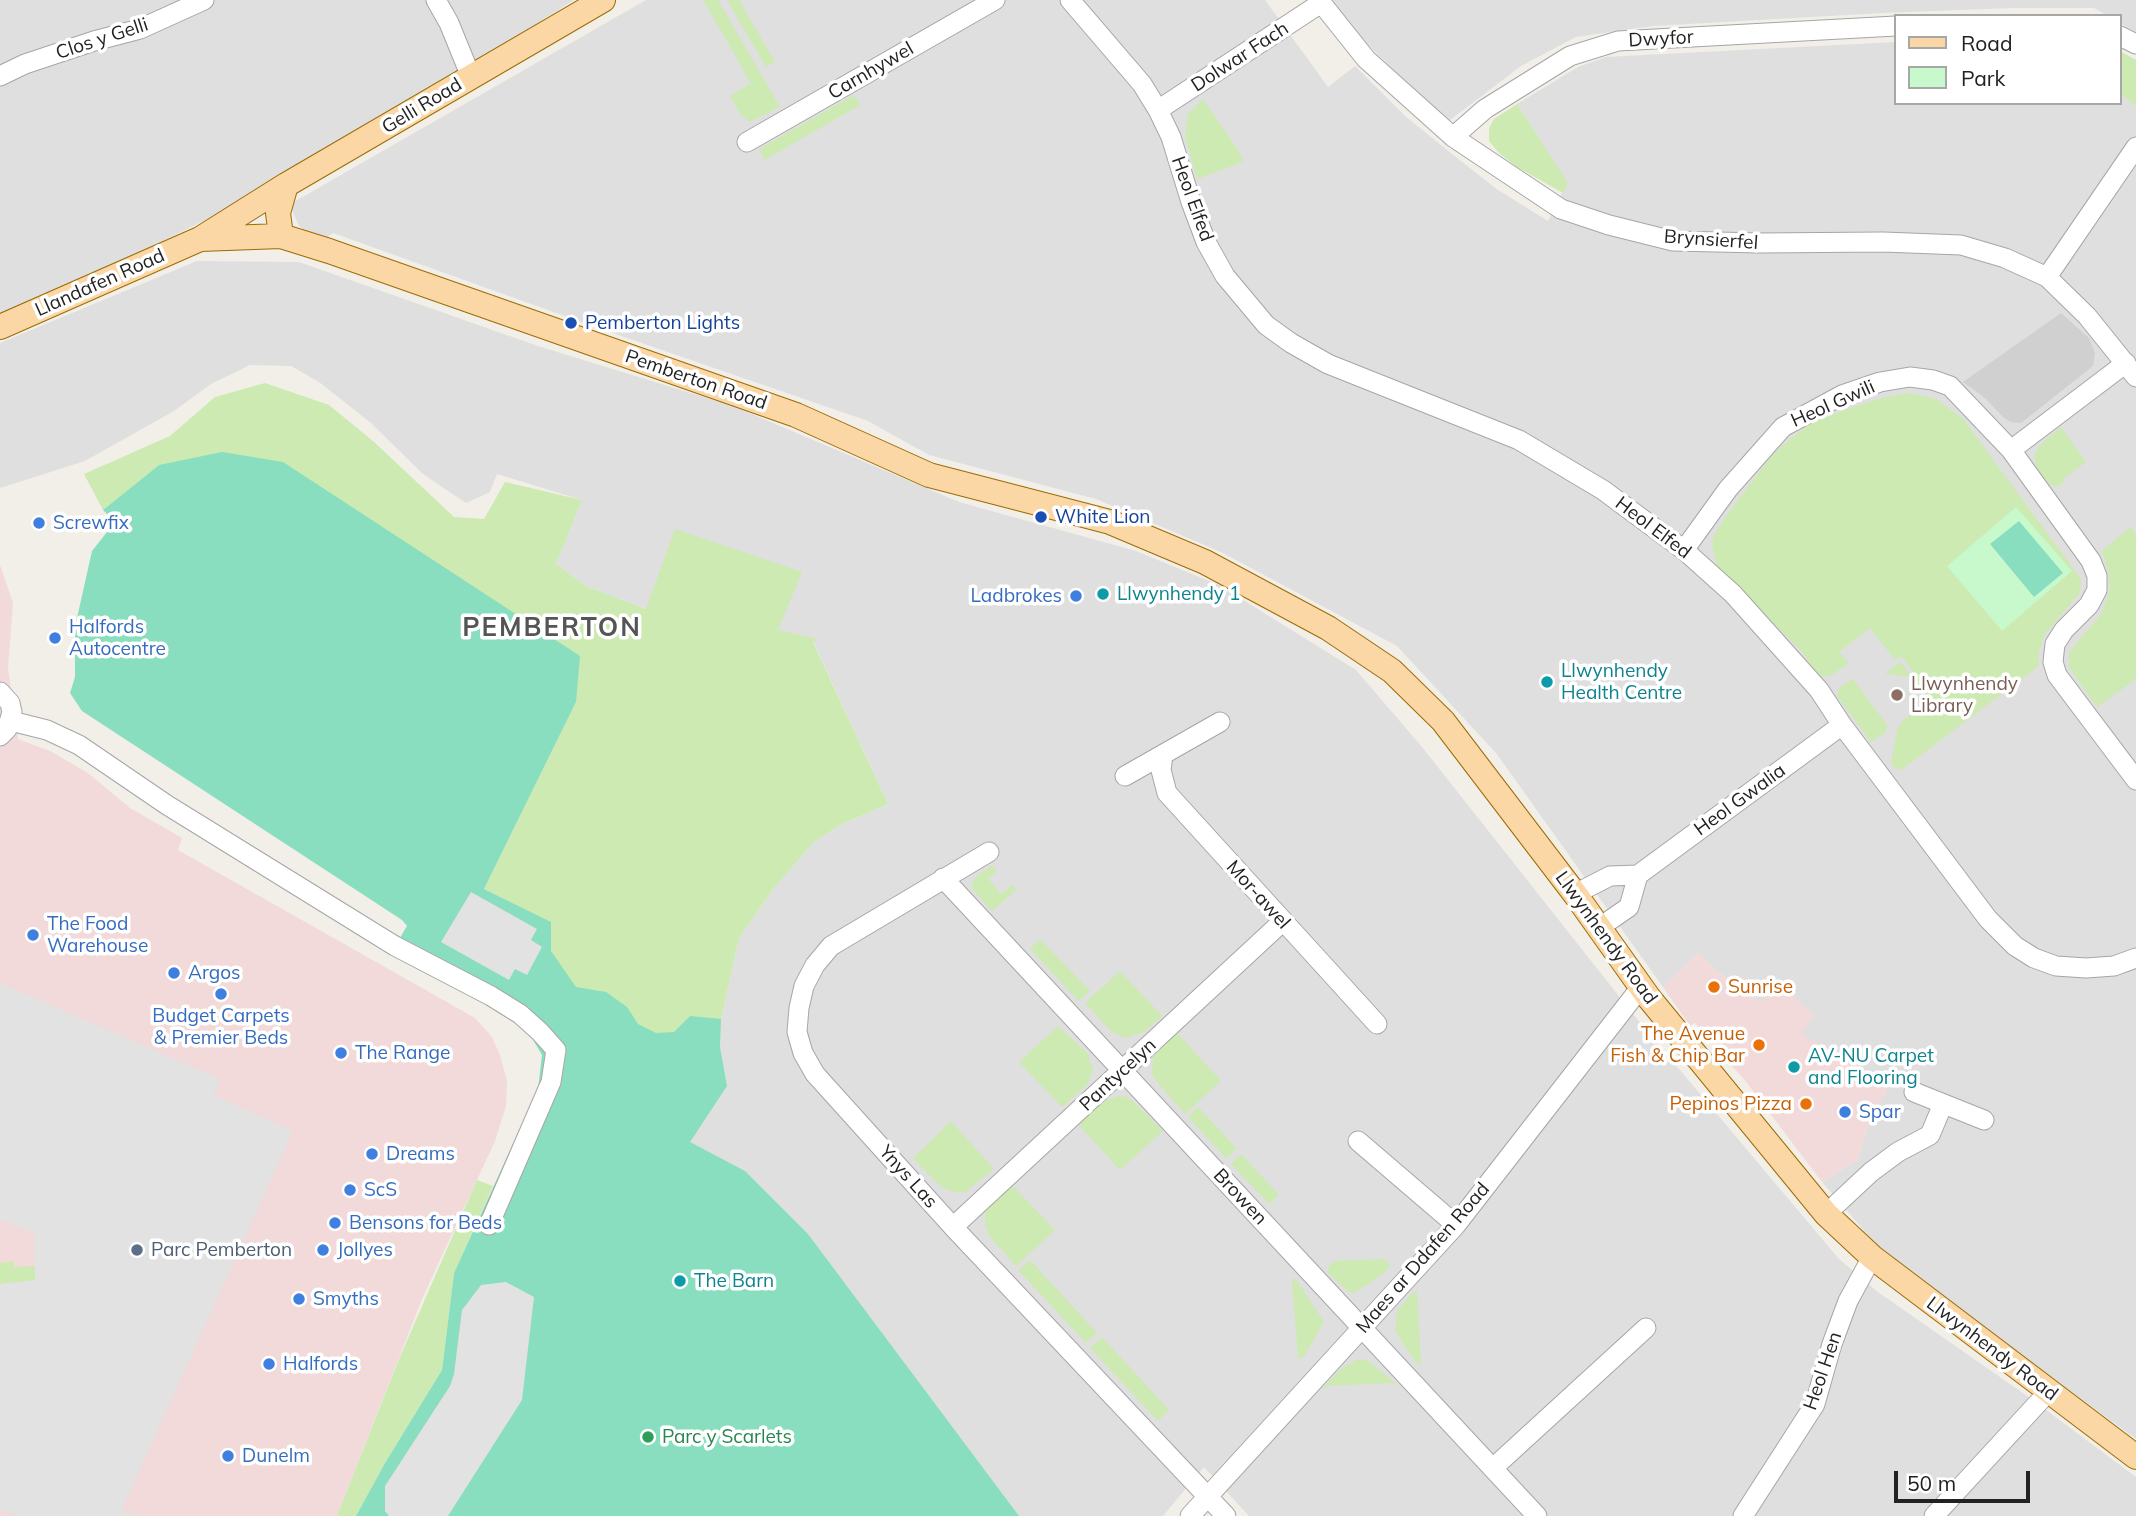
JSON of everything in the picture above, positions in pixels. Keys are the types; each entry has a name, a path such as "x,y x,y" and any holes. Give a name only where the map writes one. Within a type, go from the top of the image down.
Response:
{"main road":[{"name":"Gelli Road","path":"200,239 286,185 603,0"},
{"path":"200,239 281,236 278,212 286,185"},
{"name":"Pemberton Road","path":"281,236 784,411 929,475 1110,522"},
{"name":"Llandafen Road","path":"0,327 200,239"},
{"name":"Llwynhendy Road","path":"1110,522 1205,562 1328,628 1392,671 1443,721 1600,927 1641,987 1826,1214 1872,1257 2136,1457"}],"street":[{"name":"Clos y Gelli","path":"0,76 93,41 140,29 204,0"},
{"path":"436,0 449,23 471,77"},
{"name":"Carnhywel","path":"747,142 995,0"},
{"path":"1070,0 1142,84 1158,110"},
{"name":"Dolwar Fach","path":"1158,110 1320,1"},
{"name":"Brynsierfel","path":"1320,1 1366,59 1453,137 1561,209 1673,241 1961,245 2006,258 2047,278 2087,316 2131,370"},
{"name":"Dwyfor","path":"1453,137 1485,109 1570,56 1618,41 1895,26"},
{"name":"Heol Elfed","path":"1158,110 1171,137 1206,242 1225,276 1266,325 1328,364 1519,440 1603,490 1684,550 1741,604 1819,690 1842,725 1988,919 2015,946 2034,958 2056,966 2113,966 2136,958"},
{"path":"2047,278 2136,147"},
{"path":"2011,450 2131,370"},
{"name":"Heol Gwili","path":"1684,550 1728,489 1783,427 1842,395 1880,382 1910,377 1933,380 1950,386 2011,450 2091,561 2097,576 2097,590 2089,605 2064,630 2055,644 2053,662 2057,675 2136,780"},
{"path":"0,692 9,703 6,728 47,730 79,745 167,805 395,946 511,1008 540,1032 555,1050 551,1082 489,1225"},
{"path":"1125,776 1220,722"},
{"name":"Heol Gwalia","path":"1575,894 1610,876 1638,875 1842,725"},
{"name":"Mor-awel","path":"1163,755 1161,770 1167,793 1377,1024"},
{"name":"Ynys Las","path":"989,852 831,946 815,964 804,986 797,1032 803,1053 815,1074 953,1227 1226,1516"},
{"path":"1600,927 1629,907 1638,875"},
{"name":"Browen","path":"943,878 1537,1516"},
{"name":"Pantycelyn","path":"953,1227 1282,922"},
{"name":"Maes ar Ddafen Road","path":"1190,1516 1456,1225 1641,987"},
{"path":"1914,1092 1984,1121"},
{"path":"1826,1214 1871,1172 1898,1152 1930,1135 1942,1104"},
{"path":"1358,1141 1456,1225"},
{"name":"Heol Hen","path":"1743,1516 1815,1404 1848,1301 1872,1257"},
{"path":"1493,1468 1646,1328"},
{"path":"1934,1516 2049,1391"}],"shaded area":[{"path":"0,0 574,0 446,81 261,192 65,290 0,314"},
{"path":"646,0 1265,0 1328,87 1355,66 1405,116 1452,154 1498,190 1548,221 1567,183 1517,104 1578,67 1606,57 1895,42 1895,105 2122,105 2122,96 2136,106 2136,1439 1885,1255 1822,1182 1858,1160 1871,1115 1887,1090 1867,1079 1839,1056 1800,1033 1759,1003 1743,987 1714,970 1699,953 1663,987 1496,753 1397,646 1221,552 1096,499 929,455 868,421 333,233 326,238 308,233 299,226 292,203"},
{"path":"1333,0 2136,0 2136,32 2122,24 2122,14 2104,14 2094,8 2013,8 1653,26 1576,37 1521,66 1450,120 1420,96 1349,26"},
{"path":"197,261 299,262 538,346 733,406 959,502 1136,551 1219,585 1356,670 1422,747 1637,1019 1839,1259 1878,1292 2030,1398 2136,1477 2136,1516 1249,1516 1204,1467 1163,1516 1019,1516 808,1234 745,1171 689,1142 727,1086 720,1047 721,1019 739,938 774,888 814,842 840,825 888,804 813,641 817,639 646,609 586,586 556,564 582,500 497,474 490,492 466,503 423,474 371,423 319,382 291,366 250,365 211,384 174,411 85,461 0,488 0,343"},
{"path":"2061,313 2089,338 2095,353 2093,366 2021,423 2011,422 1963,382"},
{"name":"Parc Pemberton","path":"0,565 13,603 8,668 18,739 50,751 88,773 130,808 182,838 178,850 475,1018 492,1037 500,1055 507,1081 506,1106 495,1141 422,1299 337,1516 0,1516"},
{"path":"471,892 537,929 531,940 542,947 527,975 515,969 509,980 441,942"},
{"path":"1699,953 1714,970 1743,987 1759,1003 1781,985 1814,1015 1801,1033 1839,1056 1867,1079 1888,1090 1871,1115 1858,1160 1822,1182 1747,1083 1695,1023 1690,1026 1663,987"},
{"name":"Parc Pemberton","path":"0,983 220,1079 213,1095 293,1131 122,1509 136,1516 15,1516 0,1509 0,1284 35,1280 34,1233 0,1219"},
{"path":"506,1282 534,1297 522,1400 448,1516 389,1516 385,1511 385,1486 450,1386 462,1310 481,1285"}],"green space":[{"path":"703,0 718,0 780,107 750,122 741,115 730,96 751,83"},
{"path":"727,0 739,0 775,62 766,67"},
{"path":"2122,52 2136,60 2136,106 2122,96"},
{"path":"854,95 860,105 765,160 759,149"},
{"path":"1203,99 1240,153 1243,162 1197,179 1185,136 1188,114"},
{"path":"1517,104 1568,183 1563,193 1517,167 1489,141 1489,128 1494,119"},
{"path":"265,383 329,405 373,441 454,517 484,519 505,482 582,500 556,564 586,586 646,609 675,529 802,572 778,630 818,639 813,642 888,804 840,825 814,842 774,888 739,938 721,1019 720,1047 727,1086 690,1142 745,1171 808,1234 1019,1516 540,1011 550,922 484,889 576,702 159,465 103,510 84,474 170,436 215,397"},
{"path":"1908,393 1936,399 1963,419 2081,579 2080,593 2045,634 2039,652 2039,666 1901,770 1893,767 1891,763 1898,726 1928,701 1912,677 1916,675 1901,656 1895,660 1870,628 1839,652 1849,663 1830,676 1815,672 1804,654 1717,566 1712,546 1713,537 1726,516 1770,458 1789,440 1810,424 1839,412 1878,399"},
{"path":"2061,427 2086,462 2063,479 2060,486 2055,487 2044,481 2037,470 2034,456 2040,445"},
{"path":"222,452 283,462 580,656 576,702 484,889 551,922 551,951 576,987 606,992 627,1007 638,1024 656,1033 674,1032 690,1016 721,1019 720,1047 727,1086 690,1142 745,1171 808,1234 1019,1516 356,1516 442,1370 454,1273 538,1089 542,1055 526,1028 395,946 407,926 402,920 82,711 70,693 75,677 75,627 92,551 115,522 103,510 159,465"},
{"path":"2016,507 2072,571 2002,631 1947,566"},
{"path":"2019,521 2063,573 2034,597 1990,544"},
{"path":"2130,527 2136,534 2136,679 2097,707 2069,667 2069,652 2102,613 2110,589 2102,551"},
{"path":"1900,662 1912,677 1885,674"},
{"path":"1853,679 1887,725 1886,732 1871,742 1837,696 1839,688"},
{"path":"992,865 997,871 988,879 1001,894 1012,885 1016,890 992,911 972,886 974,879"},
{"path":"1040,939 1090,991 1079,1001 1030,949"},
{"path":"1120,971 1162,1016 1144,1032 1125,1038 1111,1031 1085,1003"},
{"path":"1058,1026 1089,1055 1090,1064 1094,1068 1087,1085 1062,1107 1019,1062"},
{"path":"1177,1033 1221,1081 1185,1114 1152,1074 1153,1058 1159,1048"},
{"path":"1119,1096 1134,1102 1163,1131 1120,1170 1078,1124 1100,1102"},
{"path":"1198,1107 1237,1149 1226,1158 1188,1117"},
{"path":"951,1121 994,1169 965,1192 953,1192 940,1186 913,1158"},
{"path":"1241,1154 1279,1195 1269,1204 1231,1164"},
{"path":"477,1180 493,1186 454,1273 442,1370 356,1516 337,1516 399,1359"},
{"path":"1011,1184 1055,1230 1016,1266 990,1237 985,1224 985,1212"},
{"path":"1383,1259 1390,1264 1387,1270 1353,1293 1328,1273 1329,1266 1335,1261"},
{"path":"1030,1260 1097,1333 1086,1343 1018,1270"},
{"path":"14,1261 14,1267 35,1266 35,1281 0,1284 0,1263"},
{"path":"1292,1279 1296,1279 1324,1322 1303,1358 1298,1358"},
{"path":"1413,1292 1417,1292 1421,1365 1414,1360 1395,1331 1397,1311"},
{"path":"1102,1337 1169,1410 1158,1421 1090,1348"},
{"path":"1356,1360 1367,1360 1399,1386 1391,1383 1329,1386 1321,1390 1341,1369"}],"place":[{"name":"Pemberton Lights","path":"571,323"},
{"name":"White Lion","path":"1041,517"},
{"name":"Screwfix","path":"39,523"},
{"name":"Llwynhendy 1","path":"1103,594"},
{"name":"Ladbrokes","path":"1076,596"},
{"name":"Halfords Autocentre","path":"55,638"},
{"name":"Llwynhendy Health Centre","path":"1547,682"},
{"name":"Llwynhendy Library","path":"1897,695"},
{"name":"The Food Warehouse","path":"33,935"},
{"name":"Argos","path":"174,973"},
{"name":"Sunrise","path":"1714,987"},
{"name":"Budget Carpets & Premier Beds","path":"221,994"},
{"name":"The Avenue Fish & Chip Bar","path":"1759,1045"},
{"name":"The Range","path":"341,1053"},
{"name":"AV-NU Carpet and Flooring","path":"1794,1067"},
{"name":"Pepinos Pizza","path":"1806,1104"},
{"name":"Spar","path":"1845,1112"},
{"name":"Dreams","path":"372,1154"},
{"name":"ScS","path":"350,1190"},
{"name":"Bensons for Beds","path":"335,1223"},
{"name":"Parc Pemberton","path":"137,1250"},
{"name":"Jollyes","path":"323,1250"},
{"name":"The Barn","path":"680,1281"},
{"name":"Smyths","path":"299,1299"},
{"name":"Halfords","path":"269,1364"},
{"name":"Parc y Scarlets","path":"648,1437"},
{"name":"Dunelm","path":"228,1456"}],"district":[{"name":"PEMBERTON","path":"552,628"}]}
